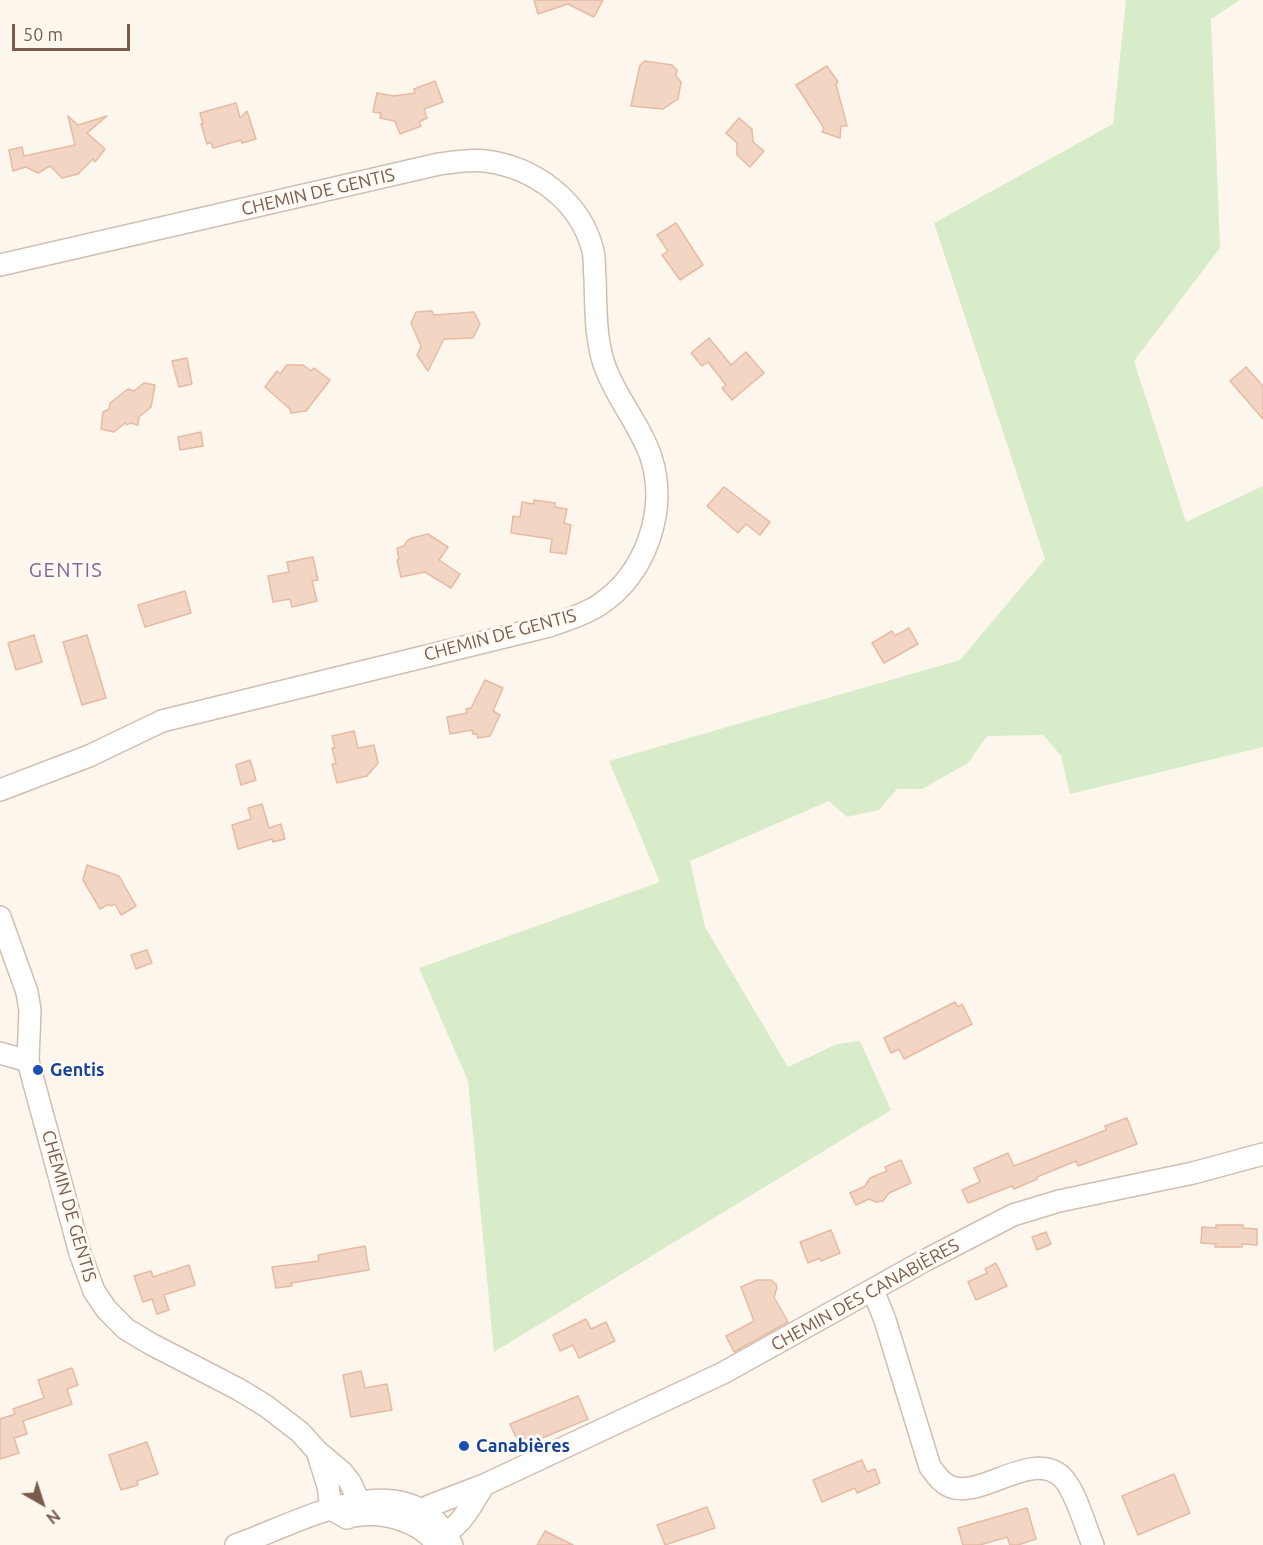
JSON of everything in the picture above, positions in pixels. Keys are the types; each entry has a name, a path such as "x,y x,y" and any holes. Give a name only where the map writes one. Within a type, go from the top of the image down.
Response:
{"street":[{"name":"CHEMIN DE GENTIS","path":"0,265 439,164 483,161 507,165 551,187 568,202 582,222 594,252 598,332 603,362 618,396 651,456 656,493 656,513 647,544 636,567 619,588 599,605 577,616 549,626 162,721 89,756 0,790"},
{"name":"CHEMIN DE GENTIS","path":"0,918 27,992 30,1010 28,1061 86,1273 94,1291 106,1309 126,1329 238,1389 266,1406 300,1432 317,1451 326,1478 345,1510"},
{"path":"0,1053 28,1061"},
{"name":"CHEMIN DES CANABIÈRES","path":"435,1533 429,1506 484,1485 723,1373 1013,1215 1059,1201 1193,1173 1263,1154"},
{"path":"873,1290 885,1320 930,1467 939,1479 951,1488 970,1488 1037,1467 1053,1470 1064,1479 1093,1545"},
{"path":"236,1545 272,1533 302,1518 345,1510 364,1515 382,1515 435,1533 463,1518 484,1485"}],"green space":[{"path":"1126,0 1240,0 1211,19 1220,248 1134,361 1186,522 1263,486 1263,747 1070,794 1061,756 1043,735 987,736 968,763 922,789 897,789 879,810 847,817 829,801 690,861 705,927 788,1067 837,1044 860,1041 891,1110 494,1352 468,1081 419,968 660,882 609,761 960,660 1045,559 934,223 1113,124"}],"building":[{"path":"534,0 603,0 594,17 568,4 538,14"},
{"path":"645,61 672,65 677,70 676,76 681,82 678,99 663,109 631,106 640,65"},
{"path":"827,66 838,82 836,84 847,126 841,126 840,138 822,132 824,128 796,85"},
{"path":"435,81 443,102 424,109 427,118 419,122 421,126 400,134 395,121 380,118 381,113 373,112 377,93 394,96 415,93 414,89"},
{"path":"236,103 240,118 247,111 256,139 242,143 241,140 213,148 211,142 207,144 200,113"},
{"path":"68,116 78,125 107,116 87,133 105,149 95,162 93,159 78,174 62,178 50,166 38,173 26,167 13,171 9,150 22,147 24,156 75,145"},
{"path":"739,118 752,129 753,142 764,151 750,167 737,155 737,143 726,133"},
{"path":"676,223 703,265 680,280 662,255 668,251 657,235"},
{"path":"432,311 434,315 474,312 480,324 473,338 444,339 428,371 417,355 421,346 411,323 416,312"},
{"path":"709,338 731,365 746,352 764,373 732,400 722,388 726,385 708,362 702,366 691,353"},
{"path":"187,358 192,384 179,387 172,361"},
{"path":"287,365 303,365 311,371 314,368 330,380 306,411 291,413 290,409 265,387 277,371 280,374"},
{"path":"1246,367 1263,386 1263,419 1230,381"},
{"path":"144,383 155,385 151,407 139,417 138,425 125,423 114,432 101,429 103,412 109,409 110,403 128,389 134,391"},
{"path":"201,432 203,446 180,450 178,437"},
{"path":"724,487 770,522 760,535 746,524 738,533 707,506"},
{"path":"534,500 555,503 555,507 567,509 564,523 571,525 566,554 550,552 552,539 511,533 513,516 520,517 522,502 534,504"},
{"path":"428,534 448,547 439,560 460,574 451,588 425,572 401,577 397,548 404,546 412,538"},
{"path":"313,557 318,580 312,581 317,601 292,607 290,599 273,602 268,576 289,572 287,562"},
{"path":"185,591 191,613 145,627 138,605"},
{"path":"909,628 918,644 884,663 872,643 892,631 895,636"},
{"path":"34,635 42,662 16,670 8,643"},
{"path":"87,635 106,698 82,705 63,642"},
{"path":"485,680 503,688 493,711 500,715 490,736 478,738 472,730 450,734 447,717 467,713 466,709 471,708"},
{"path":"354,731 358,748 374,745 378,763 367,776 337,783 332,764 336,764 332,736"},
{"path":"250,760 256,780 241,785 236,765"},
{"path":"262,804 269,828 281,824 285,839 273,842 272,839 238,849 232,825 251,819 248,808"},
{"path":"87,865 119,876 136,906 121,915 115,904 110,906 109,904 100,909 83,880"},
{"path":"147,950 152,963 136,969 131,955"},
{"path":"955,1002 958,1007 962,1004 972,1024 904,1059 899,1049 891,1053 884,1038"},
{"path":"1127,1118 1137,1144 1078,1166 1076,1161 1014,1189 1012,1186 968,1203 962,1190 980,1182 974,1168 1008,1153 1014,1166 1106,1130 1105,1126"},
{"path":"901,1160 911,1183 889,1193 883,1201 876,1202 869,1199 856,1205 850,1193 865,1186 870,1178 887,1171 885,1167"},
{"path":"1216,1225 1243,1225 1243,1228 1257,1229 1257,1245 1215,1247 1216,1244 1201,1243 1202,1227 1216,1228"},
{"path":"831,1230 840,1253 821,1261 820,1258 808,1263 800,1242"},
{"path":"1046,1232 1051,1244 1037,1250 1032,1237"},
{"path":"365,1246 369,1270 291,1283 292,1286 276,1288 272,1267 319,1261 318,1255"},
{"path":"996,1263 1007,1286 976,1300 968,1282 987,1273 985,1269"},
{"path":"189,1265 195,1285 164,1295 169,1310 157,1314 152,1299 143,1302 134,1276 151,1271 153,1277"},
{"path":"757,1280 771,1280 776,1284 774,1297 788,1322 734,1352 726,1336 754,1321 741,1287"},
{"path":"586,1319 591,1329 606,1322 615,1341 579,1358 573,1345 560,1351 553,1335"},
{"path":"72,1368 78,1385 67,1389 72,1404 23,1421 27,1434 14,1438 19,1453 0,1459 0,1419 15,1414 13,1409 44,1398 38,1380"},
{"path":"361,1371 365,1388 387,1384 392,1410 351,1417 343,1375"},
{"path":"578,1396 588,1419 528,1444 523,1434 516,1437 510,1424"},
{"path":"147,1442 158,1474 137,1481 138,1485 121,1490 109,1455"},
{"path":"862,1460 867,1472 875,1469 880,1483 857,1493 855,1488 822,1502 813,1480"},
{"path":"1174,1474 1190,1513 1138,1535 1122,1496"},
{"path":"707,1507 715,1528 665,1545 657,1525"},
{"path":"1027,1508 1036,1539 1018,1545 1010,1545 1007,1537 980,1545 963,1545 958,1528"},
{"path":"545,1531 573,1545 537,1545"}],"place":[{"name":"Gentis","path":"38,1070"},
{"name":"Canabières","path":"464,1446"}],"district":[{"name":"GENTIS","path":"66,570"}]}
